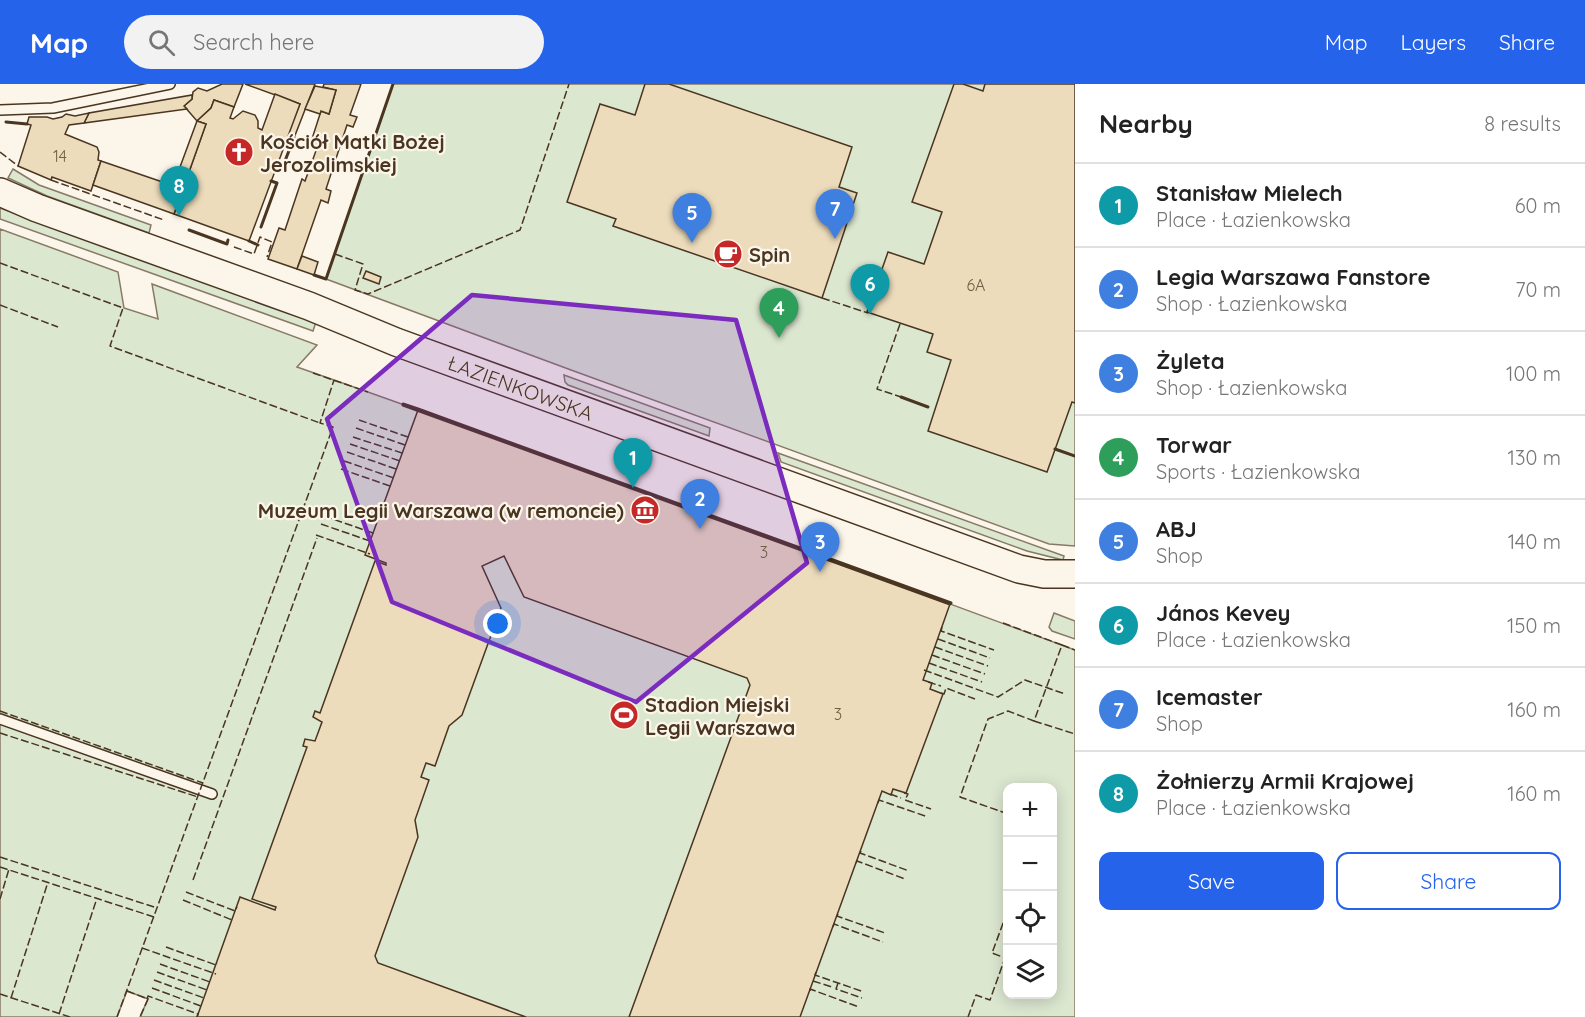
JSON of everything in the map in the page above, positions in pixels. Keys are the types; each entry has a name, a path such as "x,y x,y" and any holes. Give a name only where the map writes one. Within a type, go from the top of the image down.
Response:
{"street":[{"name":"ŁAZIENKOWSKA","path":"0,192 38,208 309,306 364,330 466,368 1019,569 1044,574 1075,574"},
{"name":"ŁAZIENKOWSKA","path":"1044,574 1075,587"}],"lane":[{"path":"0,110 69,106 170,84"},
{"path":"0,719 212,794"}],"highlighted area":[{"path":"472,295 736,320 807,563 636,702 392,602 327,419"}],"green space":[{"path":"393,84 1075,84 1075,546 1049,544 326,279"},
{"path":"13,169 39,185 151,225 149,233 47,196 8,178"},
{"path":"0,208 316,322 313,331 0,219"},
{"path":"0,229 118,272 124,308 158,319 152,284 317,345 297,367 589,471 1075,650 1075,1017 140,1017 148,999 127,991 117,1017 0,1017"},
{"path":"564,375 710,428 709,436 568,385"},
{"path":"778,453 1064,556 1063,560 1027,551 781,462"},
{"path":"1054,613 1075,621 1075,639 1052,631 1049,627"}],"building":[{"path":"222,84 243,84 234,107 214,100 211,108 197,121 184,106 192,99 193,92 198,88 207,91"},
{"path":"245,84 315,84 294,138 287,135 300,104"},
{"path":"324,84 361,84 350,115 357,117 353,127 347,125 326,189 331,191 328,203 321,200 297,269 268,259 279,228 285,230 302,179 305,181 317,148 310,145 321,111 329,114 336,90 323,87"},
{"path":"645,84 669,84 852,147 839,187 857,193 822,298 613,226 616,219 567,202 600,104 635,115"},
{"path":"954,84 963,84 983,91 985,84 1075,84 1075,403 1072,402 1047,472 928,431 951,360 927,352 933,334 867,312 888,252 924,264 942,212 912,202"},
{"path":"315,86 336,90 329,114 321,111 320,114 305,109"},
{"name":"Kościół Matki Bożej Jerozolimskiej","path":"275,94 300,104 249,241 174,214 206,124 197,121 211,108 214,100 234,107 230,118 233,119 243,111 255,115 258,128 262,130"},
{"path":"192,95 192,99 184,106 187,109 84,123 89,113"},
{"path":"89,113 84,123 69,125 65,134 97,147 98,160 101,161 91,191 52,177 51,180 18,166 31,125 27,124 29,117 53,119 66,114 75,116"},
{"path":"197,121 206,124 183,189 173,186"},
{"path":"101,161 183,189 174,214 93,185"},
{"path":"302,256 318,262 314,275 297,269"},
{"path":"366,271 381,277 379,284 363,278"},
{"name":"Stadion Miejski Legii Warszawa","path":"418,410 950,604 923,680 932,683 930,689 943,694 906,793 893,789 891,795 882,791 800,1017 629,1017 750,685 747,678 524,597 504,556 482,566 501,608 462,715 449,726 435,766 426,763 421,777 429,780 415,820 418,837 375,956 378,963 526,1017 197,1017 240,897 275,910 276,907 252,899 307,747 303,746 305,739 315,741 322,722 313,717 315,711 320,713 375,561 386,565 386,563 365,555"}],"fence":[{"path":"335,254 363,264 355,290 368,294 520,230 569,84"},
{"path":"0,152 18,166"},
{"path":"51,180 164,220"},
{"path":"234,247 254,254 260,237 272,242 267,257"},
{"path":"0,263 123,308 110,346 320,423"},
{"path":"822,298 868,313"},
{"path":"0,305 58,327"},
{"path":"900,324 877,389 901,397"},
{"path":"313,373 368,392"},
{"path":"117,1017 333,427 320,423 334,380"},
{"path":"359,420 408,437 409,435"},
{"path":"356,428 405,445"},
{"path":"353,437 402,453"},
{"path":"350,444 400,461"},
{"path":"347,452 396,469"},
{"path":"344,461 394,478"},
{"path":"341,469 390,486 390,488"},
{"path":"324,516 373,533 374,530"},
{"path":"321,524 370,541 369,544"},
{"path":"316,535 370,554"},
{"path":"193,880 317,538"},
{"path":"1003,623 1062,645"},
{"path":"942,627 941,631 994,650"},
{"path":"938,639 990,658"},
{"path":"1003,812 960,797 988,719 1008,711 1034,721 1062,645 1075,650"},
{"path":"935,647 988,666"},
{"path":"932,655 985,674"},
{"path":"929,663 982,682"},
{"path":"924,670 998,697 1025,680 1065,694"},
{"path":"928,682 941,686"},
{"path":"941,693 944,694 946,688 975,699"},
{"path":"0,711 203,783"},
{"path":"1034,721 1075,734"},
{"path":"0,733 198,797"},
{"path":"904,793 908,794 905,800 931,809"},
{"path":"890,794 901,798"},
{"path":"878,803 879,800 928,817"},
{"path":"861,851 860,853 909,871"},
{"path":"0,857 157,908"},
{"path":"856,863 857,861 905,879"},
{"path":"0,867 154,917"},
{"path":"0,899 9,869"},
{"path":"11,998 48,882"},
{"path":"186,892 235,911 237,907"},
{"path":"59,1014 97,898"},
{"path":"183,900 232,920"},
{"path":"838,914 837,916 885,933"},
{"path":"968,1017 976,995 990,1000 1005,958 992,953 1003,923"},
{"path":"833,927 834,924 883,942"},
{"path":"166,947 216,965 217,963"},
{"path":"142,948 216,974"},
{"path":"160,964 210,982"},
{"path":"157,972 207,990"},
{"path":"816,972 815,975 864,992"},
{"path":"154,980 204,998"},
{"path":"813,981 832,987"},
{"path":"838,983 836,989 862,998"},
{"path":"152,988 201,1006"},
{"path":"810,991 810,989 859,1007"},
{"path":"127,991 148,999 140,1017"},
{"path":"0,994 70,1017"},
{"path":"147,999 148,996 198,1014 197,1017"}],"wall":[{"path":"314,275 326,279 393,84"},
{"path":"6,122 27,124"},
{"path":"275,169 281,171 294,138"},
{"path":"261,227 277,183 271,181"},
{"path":"189,230 227,244 228,240"},
{"path":"249,241 258,245"},
{"path":"901,397 928,407"},
{"path":"403,404 418,409 951,603 950,604 403,404"},
{"path":"1055,449 1075,456"}],"place":[{"name":"Kościół Matki Bożej Jerozolimskiej","path":"239,152"},
{"name":"Żołnierzy Armii Krajowej","path":"179,216"},
{"name":"Icemaster","path":"835,239"},
{"name":"ABJ","path":"692,243"},
{"name":"Spin","path":"728,254"},
{"name":"János Kevey","path":"870,314"},
{"name":"Torwar","path":"779,338"},
{"name":"Stanisław Mielech","path":"633,488"},
{"name":"Muzeum Legii Warszawa (w remoncie)","path":"645,510"},
{"name":"Legia Warszawa Fanstore","path":"700,529"},
{"name":"Żyleta","path":"820,572"},
{"name":"Stadion Miejski Legii Warszawa","path":"624,715"}]}
